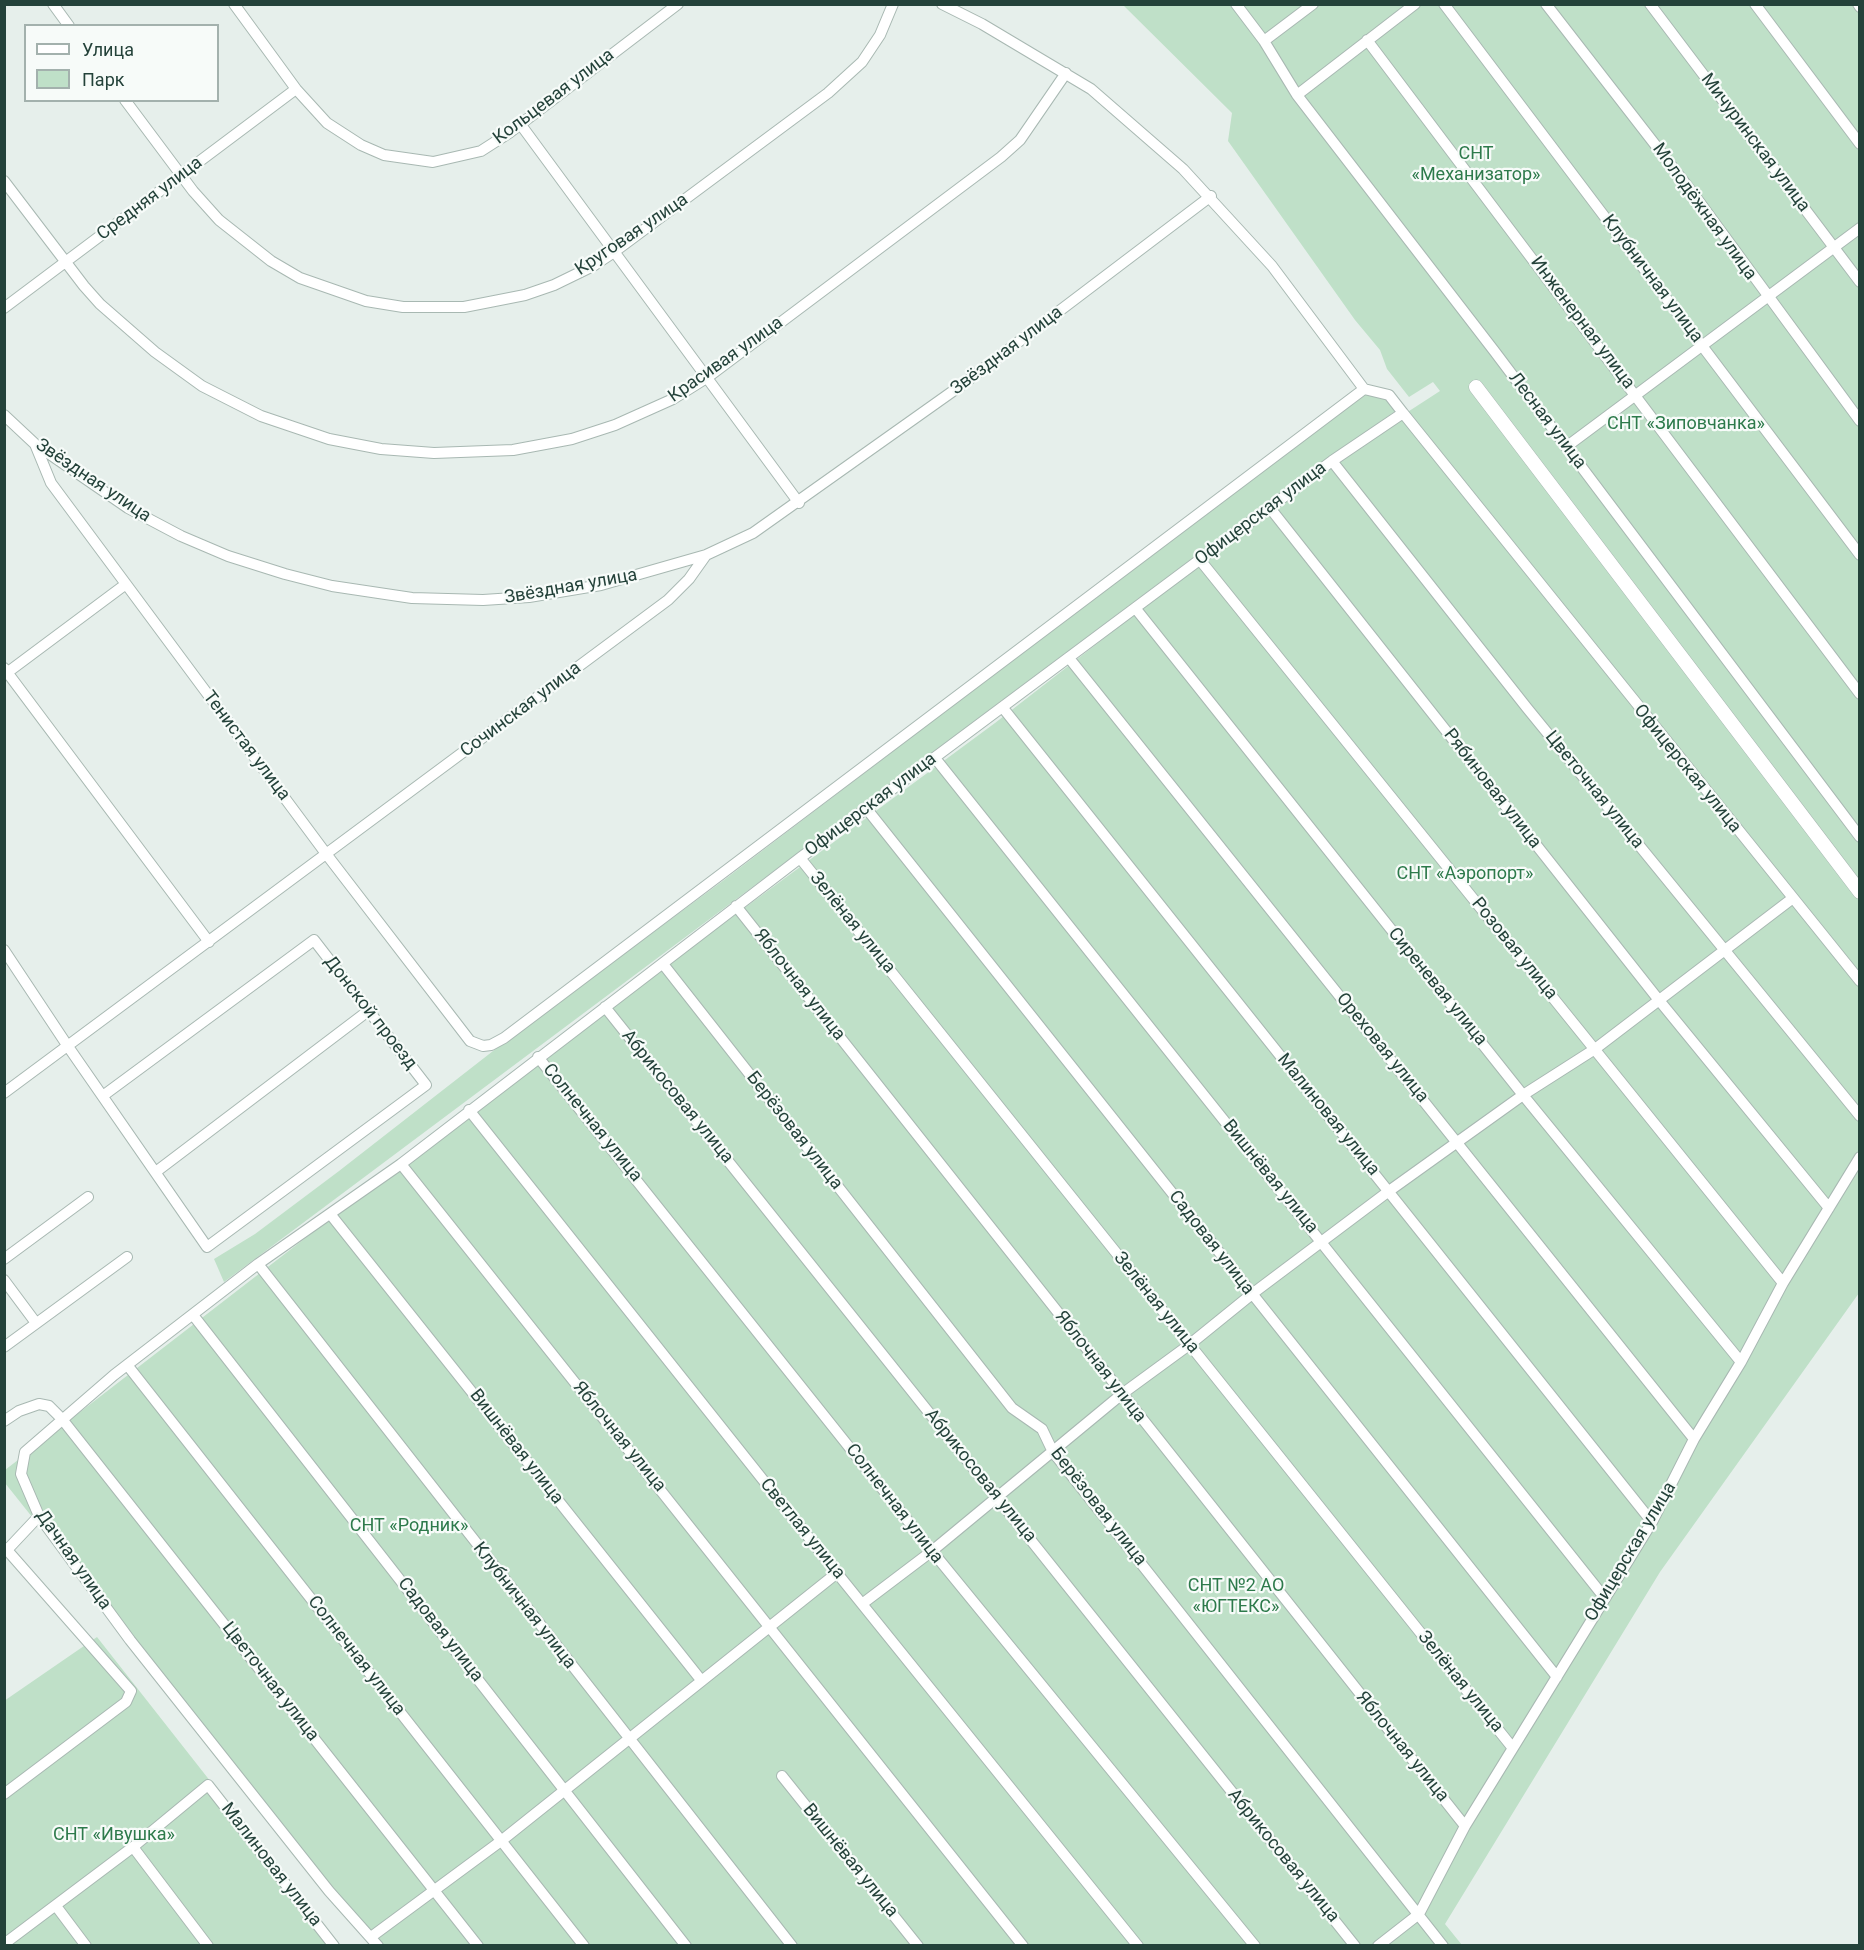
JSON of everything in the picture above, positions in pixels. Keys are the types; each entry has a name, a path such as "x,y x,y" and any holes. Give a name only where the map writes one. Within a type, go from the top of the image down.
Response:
{"street":[{"path":"53,4 68,24"},
{"name":"Кольцевая улица","path":"234,4 296,89 327,123 344,135 384,155 433,162 481,151 678,4"},
{"name":"Круговая улица","path":"127,102 219,220 271,261 300,278 366,301 435,309 486,303 554,285 594,266 614,252 828,93 862,62 880,35 893,4"},
{"path":"942,4 982,24 1091,89 1210,196 1272,266 1364,389 1389,395 1403,413"},
{"name":"Лесная улица","path":"1236,4 1264,41 1297,95 1860,837"},
{"path":"1264,41 1313,4"},
{"path":"1297,95 1415,4"},
{"name":"Клубничная улица","path":"1444,4 1860,555"},
{"name":"Молодёжная улица","path":"1546,4 1695,196 1767,298 1860,421"},
{"name":"Мичуринская улица","path":"1650,4 1860,282"},
{"path":"1755,4 1860,144"},
{"name":"Инженерная улица","path":"1367,40 1637,395 1860,694"},
{"name":"Красивая улица","path":"4,181 84,286 130,332 178,371 202,386 261,416 299,430 381,449 469,453 513,450 572,439 645,412 673,399 708,377 1001,157 1020,140 1066,74"},
{"name":"Средняя улица","path":"4,308 296,89"},
{"path":"520,124 799,502"},
{"name":"Звёздная улица","path":"4,415 35,444 128,508 181,536 228,556 332,586 412,598 483,600 529,597 601,585 705,555 753,533 973,376 1210,196"},
{"path":"1566,447 1860,228"},
{"name":"Лесная улица","path":"1476,387 1860,892"},
{"name":"Тенистая улица","path":"35,444 51,483 327,855 470,1041 483,1046 491,1045 504,1038 1364,389"},
{"name":"Офицерская улица","path":"469,1110 866,808 1332,461 1403,413 1718,809 1860,981"},
{"name":"Цветочная улица","path":"1332,461 1725,952 1860,1116"},
{"name":"Рябиновая улица","path":"1270,508 1658,999 1829,1208"},
{"name":"Сочинская улица","path":"4,1093 668,600 689,579 705,555"},
{"name":"Розовая улица","path":"1200,560 1783,1283"},
{"path":"126,584 6,672 209,942"},
{"name":"Сиреневая улица","path":"1136,609 1523,1095 1741,1362"},
{"name":"Ореховая улица","path":"1069,658 1694,1439"},
{"name":"Малиновая улица","path":"1003,708 1652,1522"},
{"name":"Вишнёвая улица","path":"935,758 1604,1597"},
{"name":"Садовая улица","path":"866,808 1557,1677"},
{"name":"Зелёная улица","path":"800,858 1512,1747"},
{"path":"862,1604 932,1551 1122,1394 1189,1345 1252,1294 1389,1191 1523,1095 1595,1049 1793,898"},
{"name":"Яблочная улица","path":"736,906 1465,1826"},
{"name":"Донской проезд","path":"104,1095 314,940 426,1085 207,1247 157,1171"},
{"path":"4,950 67,1045 157,1171 368,1011"},
{"name":"Берёзовая улица","path":"663,964 1012,1408 1042,1429 1053,1452 1443,1946"},
{"name":"Абрикосовая улица","path":"605,1007 1355,1946"},
{"name":"Солнечная улица","path":"538,1057 932,1551 1255,1946"},
{"name":"Дачная улица","path":"375,1941 329,1891 137,1649 39,1516 21,1474 25,1452 62,1419 258,1264 331,1215 469,1110"},
{"name":"Светлая улица","path":"469,1110 837,1574 1138,1946"},
{"name":"Офицерская улица","path":"1419,1914 1465,1826 1652,1522 1694,1439 1741,1362 1783,1283 1860,1157"},
{"name":"Яблочная улица","path":"400,1164 770,1625 1023,1946"},
{"path":"4,1259 88,1197"},
{"name":"Вишнёвая улица","path":"331,1215 701,1680"},
{"path":"4,1347 127,1257"},
{"name":"Клубничная улица","path":"258,1264 792,1946"},
{"path":"4,1280 36,1323"},
{"name":"Садовая улица","path":"193,1315 686,1946"},
{"name":"Солнечная улица","path":"128,1366 584,1946"},
{"path":"4,1421 19,1411 39,1404 49,1406 62,1419"},
{"name":"Цветочная улица","path":"62,1419 478,1946"},
{"path":"4,1794 126,1702 131,1691 6,1549 39,1516"},
{"path":"375,1941 435,1890 501,1841 627,1738 837,1574"},
{"name":"Вишнёвая улица","path":"782,1776 918,1946"},
{"name":"Малиновая улица","path":"133,1847 208,1785 334,1946"},
{"path":"4,1944 133,1847 208,1946"},
{"path":"56,1906 86,1946"},
{"path":"1378,1946 1419,1914"}],"green space":[{"path":"1123,5 1859,5 1859,1293 1660,1572 1445,1924 1462,1945 373,1945 5,1483 5,1470 475,1107 995,723 1332,461 1440,391 1433,382 1409,397 1387,369 1380,350 1355,320 1228,141 1232,113"},
{"path":"1372,386 1398,409 1210,545 224,1282 214,1259 255,1234 339,1171 502,1044 724,880"},
{"name":"СНТ «Ивушка»","path":"97,1637 339,1945 5,1945 4,1701"}],"park label":[{"name":"СНТ «Механизатор»","path":"1476,164"},
{"name":"СНТ «Зиповчанка»","path":"1686,424"},
{"name":"СНТ «Аэропорт»","path":"1465,874"},
{"name":"СНТ «Родник»","path":"409,1526"},
{"name":"СНТ №2 АО «ЮГТЕКС»","path":"1236,1596"}]}
